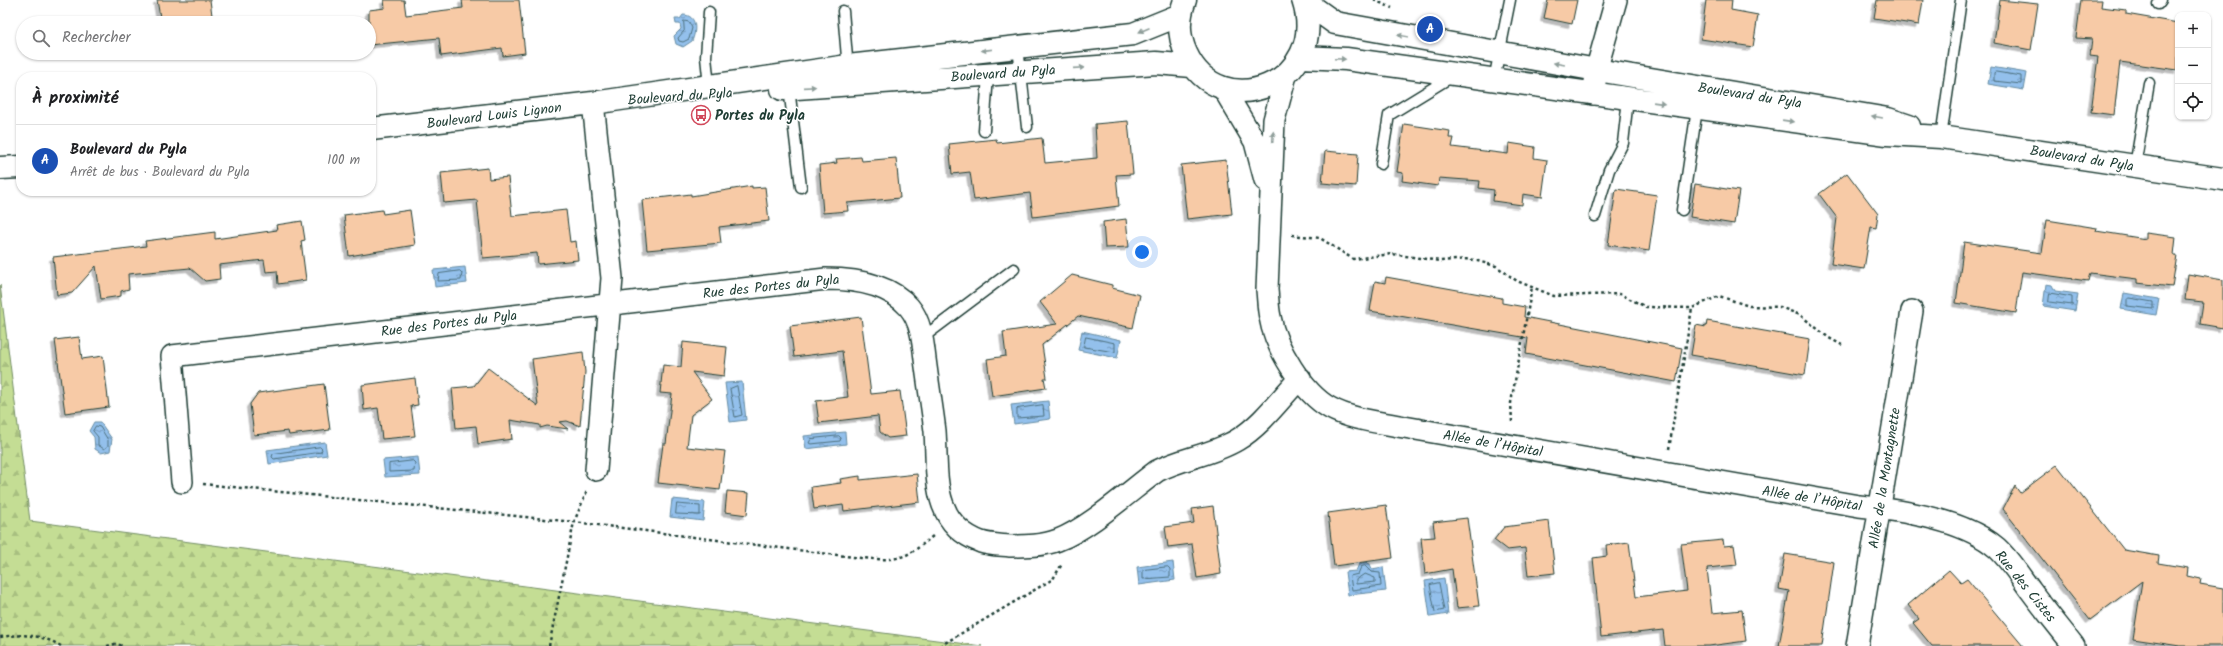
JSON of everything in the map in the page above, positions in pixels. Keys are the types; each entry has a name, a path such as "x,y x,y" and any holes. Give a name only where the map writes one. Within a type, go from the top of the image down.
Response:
{"main road":[{"name":"Boulevard du Pyla","path":"1303,0 1335,23 1499,53 1888,119 1941,137"},
{"path":"1182,7 1180,39 1192,66 1204,78 1223,88 1244,91 1267,87 1286,75 1301,57 1306,44 1308,29 1308,14 1303,0"},
{"name":"Boulevard du Pyla","path":"617,100 788,88 849,75 1018,47 1133,34 1182,7"},
{"name":"Boulevard du Pyla","path":"1301,57 1346,59 1697,109 1887,134 1941,137 2223,180"},
{"name":"Boulevard du Pyla","path":"617,100 709,86 849,75 988,75 1164,62 1192,66"},
{"name":"Boulevard Louis Lignon","path":"376,128 617,100"},
{"path":"0,168 16,167"}],"street":[{"path":"1593,94 1597,70 1616,0"},
{"name":"Allée de l’Hôpital","path":"1286,75 1274,120 1269,233 1268,290 1270,317 1276,339 1286,358 1300,378 1314,394 1330,408 1353,417 1859,506 1880,508"},
{"name":"Allée de l’Hôpital","path":"1223,88 1255,142 1263,169 1270,204"},
{"path":"593,103 612,278 596,470"},
{"name":"Rue des Portes du Pyla","path":"182,482 172,356 826,279 847,279 872,284 898,298 909,308 917,320 922,338 935,430 938,489 945,513 976,540 997,545 1026,546 1043,544 1071,535 1157,471 1169,465 1220,448 1246,434 1300,378"},
{"name":"Allée de la Montagnette","path":"1857,646 1912,311"},
{"name":"Rue des Cistes","path":"1880,508 1949,523 1966,529 1996,548 2010,562 2074,646"}],"lane":[{"path":"1494,80 1510,0"},
{"path":"1941,137 1961,0"},
{"path":"843,11 849,75"},
{"path":"709,12 706,57 709,86"},
{"path":"1018,47 1027,127"},
{"path":"1381,164 1389,116 1455,74"},
{"path":"984,131 988,75"},
{"path":"2135,166 2150,83"},
{"path":"788,88 801,187"},
{"path":"1595,216 1609,170 1623,143 1628,99"},
{"path":"1682,210 1697,109"},
{"path":"922,338 1014,269"}],"path":[{"path":"1269,233 1320,238 1353,259 1392,254 1440,261 1470,259 1496,266 1518,281 1554,296 1620,294 1646,307 1692,308 1719,296 1748,306 1780,307 1800,315 1829,338 1842,345"},
{"path":"1514,446 1511,403 1532,287"},
{"path":"1665,472 1692,308"},
{"path":"549,646 574,522 596,470"},
{"path":"182,482 574,522 861,558 889,560 910,555 952,520"},
{"path":"940,646 1053,579 1065,559"},
{"path":"0,638 33,634 52,640 62,646"},
{"path":"107,646 115,644 124,646"}],"green space":[{"path":"0,285 30,521 982,646 0,646"}],"water":[{"path":"683,15 691,18 695,25 695,29 692,41 683,47 676,44 674,36 681,29 680,24 676,24 675,19 680,19"},
{"path":"1991,67 2027,73 2024,90 1988,84"},
{"path":"465,267 467,283 435,287 433,270"},
{"path":"2046,284 2052,285 2055,291 2078,294 2075,311 2043,306"},
{"path":"2124,293 2159,299 2156,315 2121,309"},
{"path":"1082,331 1121,340 1117,358 1078,350"},
{"path":"742,382 746,420 730,422 725,383"},
{"path":"1048,401 1050,419 1014,424 1011,405"},
{"path":"94,422 100,422 112,439 110,451 101,453 95,449 94,437 89,431"},
{"path":"845,432 846,444 806,449 804,436"},
{"path":"325,442 327,455 269,464 267,450"},
{"path":"418,457 420,475 385,477 383,460"},
{"path":"672,499 705,502 703,521 670,517"},
{"path":"1173,562 1175,580 1139,585 1137,567"},
{"path":"1365,562 1370,564 1372,569 1383,567 1386,591 1348,595 1345,572 1356,571 1359,564"},
{"path":"1444,578 1448,614 1430,617 1425,581"}],"building":[{"path":"157,0 210,0 212,16 160,16"},
{"path":"384,0 404,0 406,15 463,8 462,0 519,0 525,53 503,56 502,48 441,56 439,38 376,44 376,16 369,16 369,10 385,8"},
{"path":"1548,0 1577,0 1572,24 1544,18"},
{"path":"1706,0 1732,0 1731,10 1758,15 1753,47 1701,39"},
{"path":"1877,0 1923,0 1919,25 1874,18"},
{"path":"2000,0 2038,4 2031,50 1994,43"},
{"path":"2081,0 2102,0 2101,7 2126,10 2126,14 2175,22 2175,70 2120,62 2114,115 2091,112 2098,57 2090,56 2092,39 2076,38"},
{"path":"1128,121 1133,174 1116,175 1119,206 1033,217 1030,193 974,200 970,172 952,174 949,144 996,139 997,143 1042,138 1045,163 1097,158 1095,124"},
{"path":"1404,124 1450,131 1449,138 1454,138 1452,147 1508,154 1509,143 1535,147 1534,158 1547,160 1542,197 1523,194 1522,205 1493,201 1494,190 1479,188 1480,181 1439,178 1438,186 1402,181 1403,173 1397,172"},
{"path":"1325,151 1358,154 1356,186 1322,183"},
{"path":"861,157 862,161 896,158 900,198 847,203 848,211 823,213 819,165 837,163 836,159"},
{"path":"1226,160 1232,214 1187,219 1181,165"},
{"path":"488,168 489,179 508,177 512,216 566,210 570,242 576,241 578,260 538,264 537,253 483,258 477,200 444,203 441,173"},
{"path":"1847,173 1878,214 1876,228 1871,227 1864,269 1831,264 1837,218 1819,194"},
{"path":"1695,184 1739,191 1734,224 1690,217"},
{"path":"752,186 752,188 765,187 769,221 719,227 721,243 647,250 642,200 691,194 691,196"},
{"path":"1616,189 1657,195 1649,251 1608,245"},
{"path":"382,210 383,214 410,210 415,245 349,256 344,215"},
{"path":"1126,219 1129,247 1105,248 1103,222"},
{"path":"2047,220 2097,228 2096,231 2146,239 2146,233 2176,237 2174,255 2177,255 2172,287 2137,283 2137,279 2090,273 2088,281 2022,272 2016,313 1956,303 1964,242 2042,253"},
{"path":"302,221 305,240 301,241 306,280 278,284 277,271 266,272 264,260 219,265 220,279 205,281 190,268 128,274 129,289 121,291 121,296 101,299 96,266 72,293 57,295 53,257 146,246 145,241 215,232 215,239 277,230 276,225"},
{"path":"2188,274 2223,280 2223,328 2200,324 2203,302 2185,300"},
{"path":"1072,275 1112,285 1112,288 1140,295 1133,328 1078,316 1042,345 1047,378 1044,378 1046,388 992,396 987,359 1006,356 1003,332 1057,324 1040,302"},
{"path":"1386,277 1502,298 1502,303 1525,307 1524,317 1682,348 1676,382 1526,354 1528,338 1370,311 1375,281 1385,283"},
{"path":"861,317 871,394 900,391 906,436 888,438 880,432 878,416 819,423 816,401 848,397 842,351 794,357 790,326"},
{"path":"1707,321 1810,339 1805,375 1691,355 1696,325 1706,327"},
{"path":"79,337 82,359 103,356 109,407 65,413 55,340"},
{"path":"683,342 727,347 724,376 692,372 712,399 691,415 687,447 725,451 720,490 658,483 663,444 666,444 672,394 660,393 663,365 681,367"},
{"path":"583,352 585,372 580,426 567,421 559,422 568,429 547,426 540,428 540,425 510,420 512,439 478,444 476,426 456,428 452,388 474,386 488,368 538,406 532,359"},
{"path":"415,378 418,405 411,406 415,436 382,439 378,408 364,410 362,385"},
{"path":"324,384 330,430 289,435 288,431 254,435 250,404 258,393"},
{"path":"2057,465 2124,550 2159,556 2158,563 2188,568 2187,576 2201,579 2200,584 2223,588 2223,646 2180,646 2133,639 2142,581 2090,620 2003,509 2015,486 2020,493"},
{"path":"917,474 920,502 844,511 843,505 814,509 811,487 841,483 840,479 860,476 860,480"},
{"path":"727,491 749,493 747,515 725,512"},
{"path":"1386,505 1393,558 1334,566 1328,513"},
{"path":"1213,506 1221,574 1197,578 1192,544 1168,547 1165,527 1194,523 1192,509"},
{"path":"1467,518 1479,606 1457,608 1452,569 1425,574 1421,538 1435,537 1433,522"},
{"path":"1549,521 1555,573 1528,576 1525,548 1507,550 1494,540 1504,527"},
{"path":"1723,540 1724,546 1734,545 1737,565 1707,568 1712,613 1742,610 1746,641 1709,646 1665,646 1663,630 1601,637 1593,558 1607,556 1606,545 1629,542 1636,597 1687,591 1681,544"},
{"path":"1785,554 1834,562 1822,646 1779,646 1789,591 1779,589"},
{"path":"1949,570 1961,583 1967,579 2023,646 1932,646 1913,623 1919,619 1908,605"}],"place":[{"name":"Boulevard du Pyla","path":"1430,29"},
{"name":"Portes du Pyla","path":"701,115"}]}
